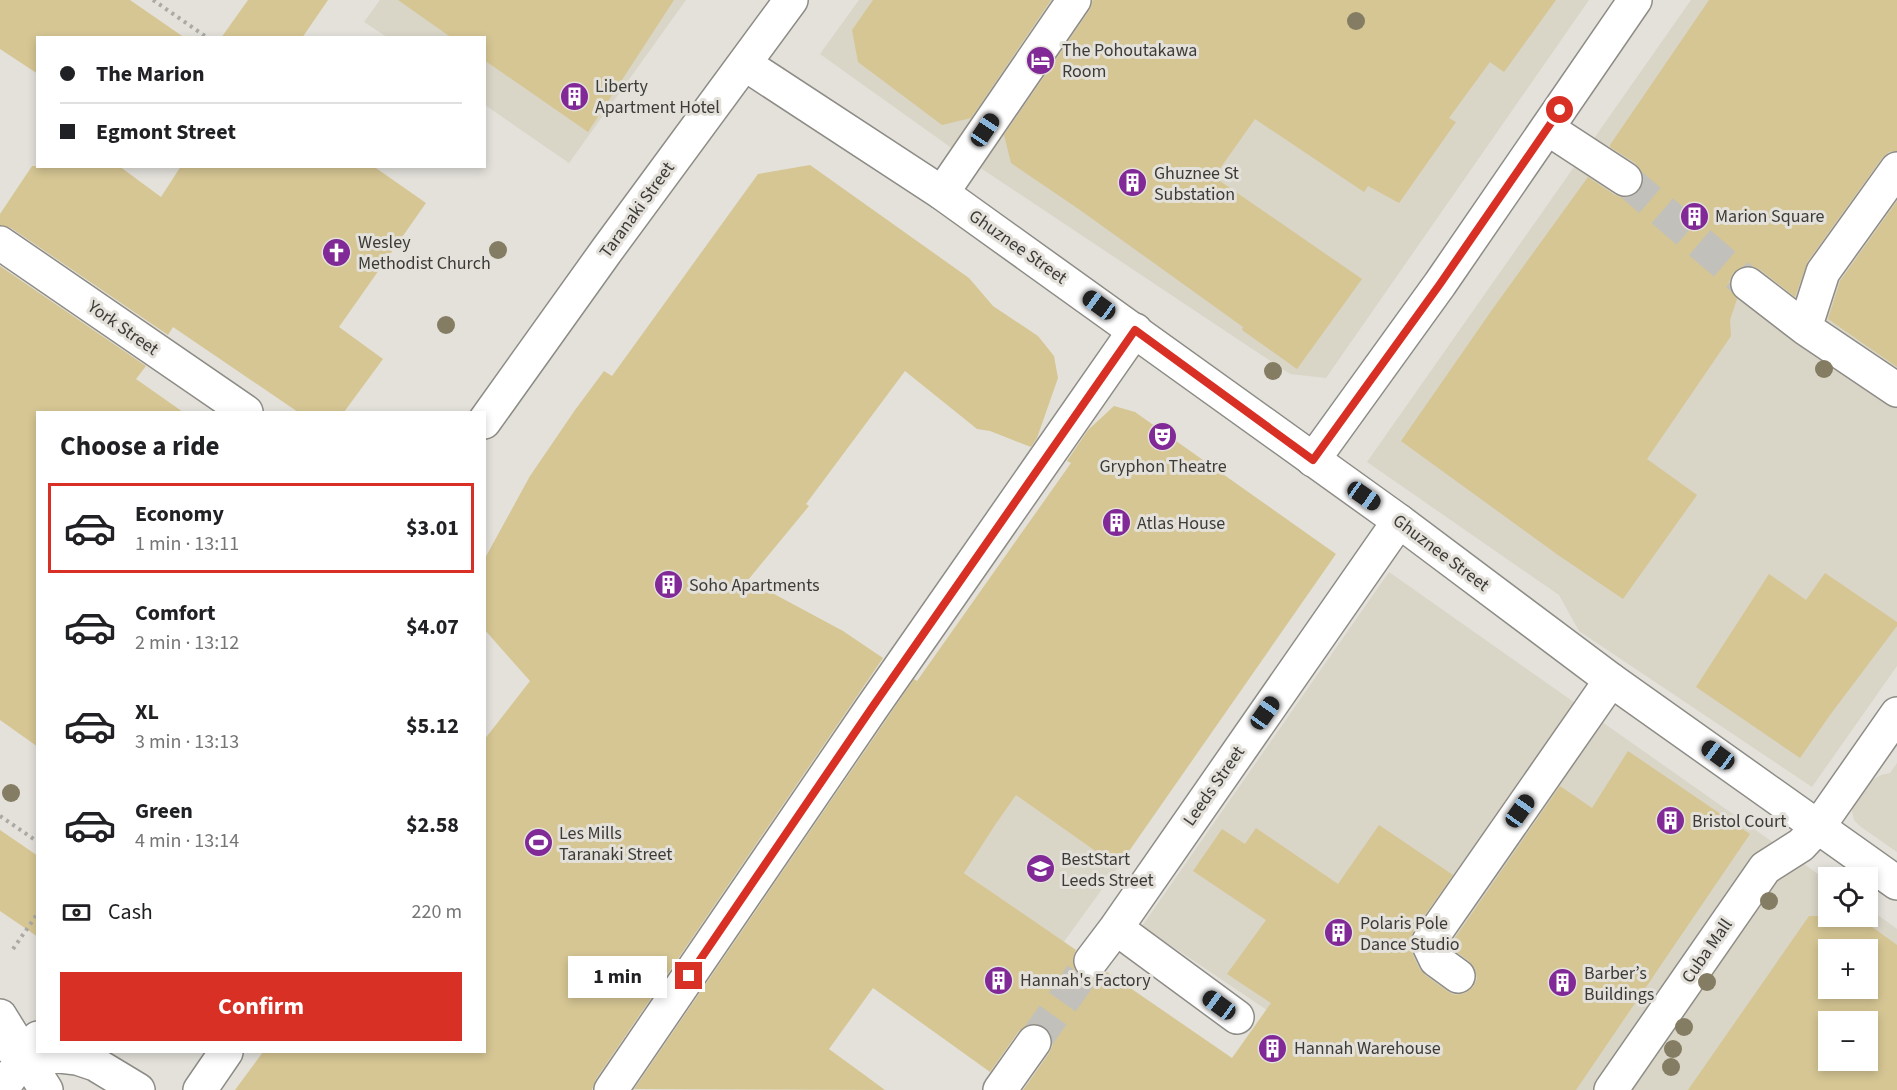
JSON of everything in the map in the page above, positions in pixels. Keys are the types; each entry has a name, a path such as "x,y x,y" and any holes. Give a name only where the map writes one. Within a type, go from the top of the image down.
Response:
{"street":[{"name":"Taranaki Street","path":"486,419 791,0"},
{"path":"942,193 1074,0"},
{"path":"1313,460 1440,284 1635,0"},
{"name":"Ghuznee Street","path":"745,64 942,193 1135,330 1399,521 1611,680 1897,883"},
{"path":"1548,128 1625,180"},
{"path":"1805,328 1823,272 1897,169"},
{"name":"York Street","path":"0,243 245,411"},
{"path":"1748,284 1805,328 1897,390"},
{"path":"611,1090 871,709 1135,330"},
{"name":"Leeds Street","path":"1091,961 1399,521"},
{"path":"1458,976 1436,960 1428,943 1611,680"},
{"name":"Cuba Mall","path":"1611,1090 1765,868 1802,845 1818,827 1897,714"},
{"path":"1116,928 1236,1017"},
{"path":"0,1016 21,1045 46,1090"},
{"path":"1000,1090 1034,1042"},
{"path":"1,1090 21,1045"},
{"path":"21,1045 36,1050"},
{"path":"45,1053 77,1058 95,1064 138,1090"},
{"path":"200,1090 225,1053"}],"path":[{"path":"153,0 205,36"},
{"path":"0,816 36,841"},
{"path":"13,949 36,916"}],"shaded area":[{"name":"Liberty Apartment Hotel","path":"380,0 686,0 569,163 486,106 486,36 385,36 364,22"},
{"path":"859,0 1589,0 1326,378 1290,374 967,159 820,54"},
{"path":"1691,0 1897,0 1897,666 1812,787 1579,631 1559,595 1367,462"},
{"path":"1389,572 1818,874 1818,927 1878,927 1878,915 1897,929 1897,1090 1360,1090 1368,1078 1142,926"},
{"path":"1897,763 1897,852 1861,827 1854,820 1852,811 1869,782 1890,773"},
{"name":"BestStart Leeds Street","path":"1014,793 1118,867 1063,943 962,871"}],"building":[{"path":"0,0 130,0 182,36 36,36 36,73 0,49"},
{"path":"248,0 328,0 303,36 222,36"},
{"name":"Liberty Apartment Hotel","path":"398,0 674,0 588,132 486,61 486,36 449,36"},
{"path":"873,0 1051,0 971,118 942,125 858,62 852,30"},
{"path":"1093,0 1556,0 1504,72 1490,62 1449,118 1456,122 1399,203 1368,186 1364,192 1255,119 1214,177 1362,279 1297,369 1242,330 1243,327 1011,163 1004,135 1089,11"},
{"name":"Marion Square","path":"1709,0 1897,0 1897,151 1889,152 1882,158 1808,261 1795,297 1759,269 1751,266 1741,267 1733,273 1729,282 1731,291 1737,299 1730,320 1731,336 1647,459 1697,495 1623,599 1558,555 1401,441 1588,177 1623,198 1633,196 1640,190 1644,181 1641,170 1610,145"},
{"path":"810,165 969,278 993,306 1038,336 1054,356 1058,378 1037,438 1031,447 990,431 977,429 905,371 806,504 809,506 748,580 843,631 883,658 596,1079 592,1090 235,1090 262,1053 486,1053 486,737 530,681 486,631 486,556 530,476 575,410 604,371 612,376 758,174"},
{"path":"32,166 36,168 122,168 161,197 180,168 376,168 426,203 339,327 383,359 345,411 297,411 173,327 168,335 11,228 0,225 0,214"},
{"path":"1897,201 1897,367 1828,319 1840,281"},
{"path":"0,266 146,366 136,379 182,411 36,411 36,746 0,720"},
{"path":"1114,406 1135,412 1336,554 1118,867 1016,795 964,873 1076,950 1073,958 1074,968 1080,976 1089,980 1098,978 1107,972 1232,1058 1271,1003 1227,974 1266,920 1193,871 1222,829 1245,844 1256,828 1338,884 1379,825 1453,875 1413,932 1409,942 1419,968 1425,975 1455,995 1465,993 1473,987 1477,979 1475,969 1469,961 1450,945 1560,786 1592,808 1628,751 1750,834 1576,1090 1023,1090 1053,1044 1051,1035 1044,1026 1036,1023 1027,1025 1019,1031 990,1072 873,988 829,1049 885,1090 634,1089 914,679 917,681 1071,463 1067,461 1088,430"},
{"path":"1825,573 1897,622 1897,626 1800,758 1696,687 1769,574 1806,600"},
{"path":"0,830 36,855 36,936 0,911"},
{"path":"1809,916 1818,916 1818,927 1872,927 1897,945 1897,1090 1688,1090"}],"tunnel":[{"path":"1625,179 1748,284"},
{"path":"1034,1042 1091,961"}],"place":[{"name":"The Pohoutakawa Room","path":"1041,60"},
{"name":"Liberty Apartment Hotel","path":"574,96"},
{"name":"Ghuznee St Substation","path":"1133,183"},
{"name":"Marion Square","path":"1694,216"},
{"name":"Wesley Methodist Church","path":"337,252"},
{"name":"Gryphon Theatre","path":"1163,437"},
{"name":"Atlas House","path":"1116,523"},
{"name":"Soho Apartments","path":"668,585"},
{"name":"Bristol Court","path":"1671,821"},
{"name":"Les Mills Taranaki Street","path":"538,843"},
{"name":"BestStart Leeds Street","path":"1040,869"},
{"name":"Polaris Pole Dance Studio","path":"1339,933"},
{"name":"Hannah's Factory","path":"999,980"},
{"name":"Barber’s Buildings","path":"1563,983"},
{"name":"Hannah Warehouse","path":"1273,1048"}],"route":[{"path":"689,976 871,709 1135,330 1313,460 1440,284 1560,110"}]}
